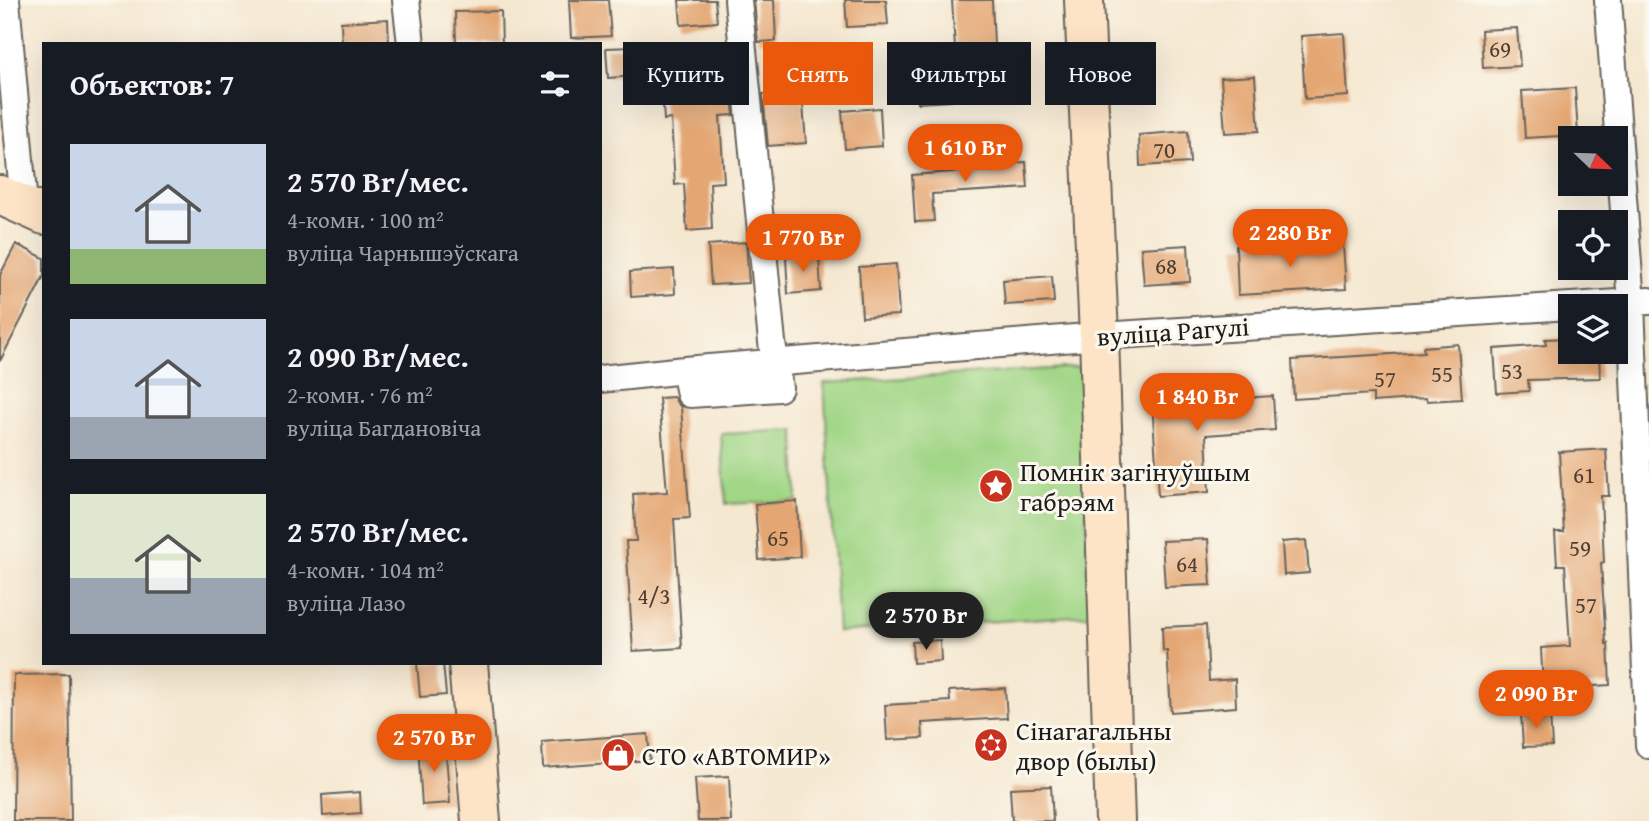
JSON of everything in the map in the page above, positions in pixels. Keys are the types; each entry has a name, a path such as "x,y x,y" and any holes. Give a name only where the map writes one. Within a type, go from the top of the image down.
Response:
{"main road":[{"path":"1084,0 1099,336 1115,821"},
{"path":"468,665 481,821"}],"street":[{"path":"6,0 23,206"},
{"path":"406,0 411,42"},
{"path":"738,0 776,364"},
{"path":"1608,0 1640,302 1649,745"},
{"name":"вуліца Рагулі","path":"602,379 1099,336 1558,307"}],"green space":[{"path":"1081,367 1090,615 838,632 824,383"},
{"path":"795,430 797,501 726,504 721,434"}],"building":[{"path":"569,0 608,0 611,36 571,38"},
{"path":"679,0 715,0 717,22 681,25"},
{"path":"754,0 774,0 776,41 758,42"},
{"path":"845,0 886,0 888,25 847,27"},
{"path":"952,0 992,0 994,42 955,42"},
{"path":"501,11 502,42 456,42 455,12"},
{"path":"388,19 389,42 342,42 341,22"},
{"path":"1517,28 1520,66 1483,68 1481,30"},
{"path":"1344,33 1348,96 1305,99 1301,36"},
{"path":"623,47 623,77 608,78 606,48"},
{"path":"1255,76 1259,131 1225,133 1221,78"},
{"path":"1575,88 1577,126 1558,126 1558,136 1525,138 1522,91"},
{"path":"663,105 733,105 734,115 720,116 724,182 710,183 712,229 687,231 684,184 675,185 671,119 664,120"},
{"path":"764,105 803,105 806,143 768,146"},
{"path":"880,108 882,146 845,149 842,111"},
{"path":"1188,131 1190,163 1140,166 1139,135"},
{"path":"1026,162 1028,188 932,194 934,221 915,222 912,175 966,171 966,166"},
{"path":"746,242 749,283 711,285 708,245"},
{"path":"1270,243 1271,248 1343,244 1346,289 1238,295 1236,246"},
{"path":"16,244 42,257 42,280 0,361 0,275"},
{"path":"1188,245 1190,282 1144,285 1141,248"},
{"path":"819,255 821,291 788,294 786,257"},
{"path":"896,264 899,315 862,317 859,267"},
{"path":"674,269 675,294 631,297 630,272"},
{"path":"1052,276 1054,302 1005,305 1003,280"},
{"path":"1558,338 1558,364 1599,364 1600,378 1528,380 1529,391 1497,393 1494,349 1546,345 1545,339"},
{"path":"1458,344 1462,399 1427,401 1426,398 1373,402 1373,394 1294,399 1292,360 1424,352 1423,347"},
{"path":"1192,382 1193,401 1273,396 1275,430 1206,435 1209,492 1158,496 1151,384"},
{"path":"674,397 681,407 690,518 674,519 682,648 633,651 626,541 636,541 633,494 667,492 659,398"},
{"path":"1606,449 1609,496 1601,496 1604,562 1601,563 1610,685 1543,689 1541,648 1570,646 1565,565 1557,565 1555,532 1564,532 1559,452"},
{"path":"797,501 800,557 759,560 755,504"},
{"path":"1208,539 1211,585 1165,587 1162,541"},
{"path":"1306,540 1309,573 1284,575 1282,542"},
{"path":"1206,625 1209,681 1235,679 1236,707 1171,712 1167,651 1163,651 1162,627"},
{"path":"940,640 941,661 913,663 912,642"},
{"path":"417,665 443,665 446,695 420,697"},
{"path":"69,674 71,821 13,821 14,675"},
{"path":"1005,688 1007,718 922,723 923,738 887,740 885,705 950,701 949,691"},
{"path":"1550,713 1552,746 1523,747 1521,714"},
{"path":"648,734 650,760 543,768 542,742"},
{"path":"445,743 450,803 422,805 418,746"},
{"path":"729,776 731,821 698,821 695,778"},
{"path":"1051,786 1053,821 1012,821 1010,788"},
{"path":"360,792 361,813 323,816 322,795"}],"place":[{"name":"Помнік загінуўшым габрэям","path":"996,486"},
{"name":"Сінагагальны двор (былы)","path":"991,745"},
{"name":"СТО «АВТОМИР»","path":"618,755"}]}
